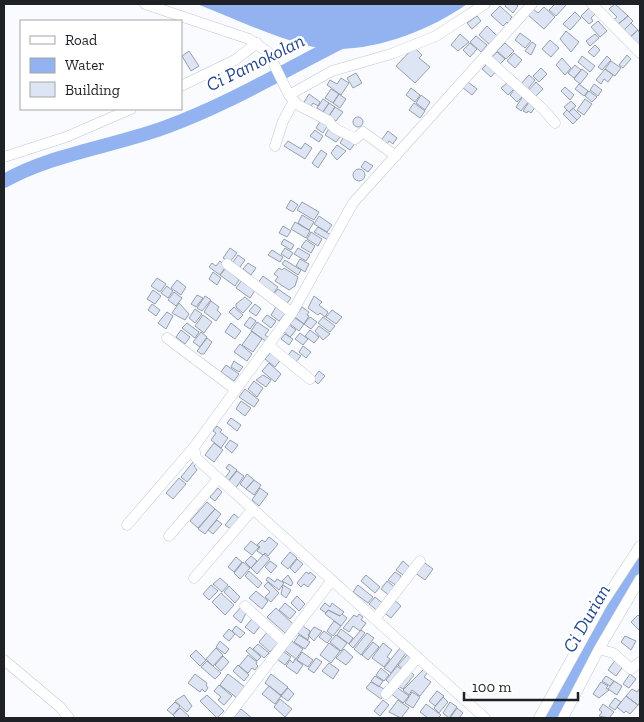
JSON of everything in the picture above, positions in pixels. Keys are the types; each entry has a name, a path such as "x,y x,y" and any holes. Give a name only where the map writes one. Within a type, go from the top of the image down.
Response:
{"street":[{"path":"145,4 257,43 268,52 291,98 355,139 363,132 396,156"},
{"path":"275,146 291,98 332,71 391,54 436,36 485,4"},
{"path":"127,525 194,447 292,313 353,203 532,4"},
{"path":"592,4 640,53"},
{"path":"182,86 235,60 257,43"},
{"path":"485,57 555,123"},
{"path":"4,157 66,137 128,110"},
{"path":"227,264 292,313"},
{"path":"167,338 236,390"},
{"path":"268,345 310,379"},
{"path":"194,447 196,458 218,479 485,718"},
{"path":"168,536 218,479"},
{"path":"194,578 253,509"},
{"path":"539,718 602,604 640,546"},
{"path":"375,619 420,561"},
{"path":"563,718 599,649 640,579"},
{"path":"226,718 332,580"},
{"path":"245,606 284,642"},
{"path":"599,649 613,653 630,669 640,662"},
{"path":"386,694 418,657"},
{"path":"4,660 60,707 69,718"}],"water":[{"path":"197,4 467,4 450,15 411,34 368,46 346,49 305,45 264,32"}],"building":[{"path":"506,4 518,6 513,13 505,6"},
{"path":"555,4 567,4 556,16 549,10"},
{"path":"615,4 628,16 617,25 613,20 617,17 609,9"},
{"path":"500,6 512,17 510,19 513,21 510,25 507,22 503,26 491,15"},
{"path":"591,6 597,12 591,18 593,21 589,24 581,16"},
{"path":"544,7 555,17 544,29 528,15 533,9 538,13"},
{"path":"575,12 581,18 570,30 563,24"},
{"path":"477,16 481,21 472,29 467,23"},
{"path":"628,16 633,21 623,31 617,25"},
{"path":"598,21 607,31 600,37 591,27"},
{"path":"631,23 638,30 629,38 623,31"},
{"path":"487,26 498,37 490,45 479,35"},
{"path":"638,30 640,33 640,47 630,37"},
{"path":"566,31 579,42 571,52 560,39"},
{"path":"520,33 531,41 525,48 515,40"},
{"path":"460,34 469,42 458,51 451,45"},
{"path":"595,34 599,38 590,46 586,41"},
{"path":"476,36 487,45 481,52 470,42"},
{"path":"550,40 559,48 551,57 542,49"},
{"path":"532,42 536,45 531,55 525,51"},
{"path":"470,43 477,49 470,57 463,50"},
{"path":"505,43 514,51 506,59 497,51"},
{"path":"595,45 600,50 594,57 588,52"},
{"path":"414,47 422,55 419,58 430,67 415,83 396,66"},
{"path":"189,51 199,66 191,71 182,56"},
{"path":"497,52 505,59 497,67 492,57"},
{"path":"514,53 522,60 515,68 507,61"},
{"path":"627,55 631,59 623,68 619,65"},
{"path":"582,56 595,66 590,72 578,62"},
{"path":"607,56 611,60 602,70 598,67"},
{"path":"562,58 571,68 565,75 556,65"},
{"path":"611,61 621,68 615,76 605,69"},
{"path":"489,62 497,70 491,77 482,69"},
{"path":"575,65 581,70 574,78 568,73"},
{"path":"541,68 547,74 539,82 533,76"},
{"path":"582,69 588,74 580,84 574,79"},
{"path":"605,69 613,75 608,82 604,79 601,84 596,80"},
{"path":"356,73 362,83 353,88 347,78"},
{"path":"529,75 535,80 526,91 520,85"},
{"path":"341,78 349,83 341,95 327,85 330,80 337,84"},
{"path":"468,82 477,89 472,95 463,88"},
{"path":"536,82 543,89 533,99 526,93"},
{"path":"507,83 514,89 508,95 501,88"},
{"path":"579,84 588,91 584,96 575,89"},
{"path":"594,84 602,90 598,96 590,90"},
{"path":"565,87 574,95 570,100 561,91"},
{"path":"411,88 420,95 415,102 406,95"},
{"path":"331,89 339,94 333,103 325,98"},
{"path":"515,89 523,96 517,102 510,95"},
{"path":"589,91 597,97 592,102 585,96"},
{"path":"309,94 320,102 318,106 313,103 309,109 303,104"},
{"path":"339,94 346,99 340,108 333,103"},
{"path":"421,95 430,102 425,110 416,103"},
{"path":"523,96 529,101 521,111 516,107"},
{"path":"323,99 329,103 323,112 317,108"},
{"path":"585,99 592,104 584,115 577,110"},
{"path":"571,101 576,106 569,112 564,107"},
{"path":"529,102 536,106 531,113 528,111 527,113 523,111"},
{"path":"329,103 335,107 329,116 323,112"},
{"path":"414,103 425,111 420,118 409,110"},
{"path":"335,107 343,112 336,121 329,116"},
{"path":"573,108 581,116 577,120 569,112"},
{"path":"567,110 577,120 573,124 563,114"},
{"path":"358,117 363,122 358,127 353,122"},
{"path":"321,120 328,125 323,133 316,128"},
{"path":"330,127 341,136 336,142 325,135"},
{"path":"315,130 323,136 319,142 310,136"},
{"path":"388,131 397,138 393,144 389,141 386,146 380,142"},
{"path":"345,135 356,142 350,150 340,143"},
{"path":"288,141 301,149 305,143 312,148 305,159 284,146"},
{"path":"337,145 346,151 337,160 331,153"},
{"path":"321,150 327,154 318,168 312,163"},
{"path":"365,161 373,166 368,172 361,167"},
{"path":"359,169 365,175 359,181 353,175"},
{"path":"291,200 298,205 293,212 286,208"},
{"path":"302,202 319,212 314,220 297,210"},
{"path":"302,215 314,222 309,230 298,223"},
{"path":"319,216 332,225 327,232 314,224"},
{"path":"295,222 310,231 306,238 291,229"},
{"path":"283,226 291,231 287,237 279,233"},
{"path":"318,227 331,235 328,240 314,232"},
{"path":"311,232 322,239 318,246 307,239"},
{"path":"284,239 294,245 291,250 281,244"},
{"path":"306,240 315,246 311,253 301,247"},
{"path":"230,248 237,253 230,262 223,258"},
{"path":"285,248 293,253 289,259 281,254"},
{"path":"298,248 310,255 306,261 294,254"},
{"path":"272,250 283,257 280,262 268,255"},
{"path":"238,255 245,260 238,270 231,265"},
{"path":"300,259 309,264 305,272 296,266"},
{"path":"285,260 301,270 298,275 282,264"},
{"path":"220,261 226,266 220,275 209,267 212,263 216,266"},
{"path":"248,263 256,268 251,275 243,269"},
{"path":"226,268 239,280 235,286 220,275"},
{"path":"279,268 282,270 284,268 298,277 295,286 289,290 275,281 278,277 274,274"},
{"path":"213,272 221,278 217,285 209,279"},
{"path":"263,276 278,287 272,295 257,284"},
{"path":"157,278 166,284 160,292 151,286"},
{"path":"177,280 186,287 181,295 171,288"},
{"path":"242,280 256,289 250,298 236,288"},
{"path":"167,286 173,291 168,298 161,293"},
{"path":"278,289 291,298 285,306 272,296"},
{"path":"153,290 161,296 155,304 147,299"},
{"path":"174,292 182,298 176,306 168,300"},
{"path":"197,295 203,298 196,307 191,304"},
{"path":"205,296 211,300 202,311 197,308"},
{"path":"314,296 322,302 319,305 328,312 325,317 320,313 318,315 308,308"},
{"path":"245,297 252,303 243,313 236,307 236,304"},
{"path":"211,301 219,307 217,310 221,314 216,321 204,312"},
{"path":"179,303 189,314 185,320 172,313"},
{"path":"152,304 160,310 156,316 148,310"},
{"path":"255,304 261,309 256,316 249,311"},
{"path":"234,307 243,315 238,320 229,312"},
{"path":"276,307 285,314 279,321 271,315"},
{"path":"302,307 309,312 307,315 309,316 304,324 295,317"},
{"path":"195,309 202,314 195,323 189,318"},
{"path":"332,310 342,317 336,324 326,317"},
{"path":"167,312 173,316 166,329 158,323"},
{"path":"203,315 212,322 204,333 195,326"},
{"path":"267,315 276,321 271,328 262,321"},
{"path":"250,317 256,321 250,329 244,325"},
{"path":"310,317 317,322 311,329 304,324"},
{"path":"323,317 335,326 330,332 318,323"},
{"path":"295,318 304,324 299,331 290,324"},
{"path":"257,322 269,330 265,335 269,338 267,342 251,331"},
{"path":"187,323 199,332 195,338 182,328"},
{"path":"231,323 241,331 235,339 225,332"},
{"path":"288,324 296,330 290,337 283,331"},
{"path":"319,326 330,334 323,340 315,331"},
{"path":"181,330 190,337 185,344 176,337"},
{"path":"310,330 319,337 314,343 305,336"},
{"path":"252,331 262,339 253,352 242,345"},
{"path":"201,332 207,337 200,347 193,342"},
{"path":"300,333 308,339 303,345 295,339"},
{"path":"285,334 293,339 289,345 281,339"},
{"path":"207,338 212,342 204,354 201,354 197,351"},
{"path":"240,344 252,354 247,361 234,352"},
{"path":"303,346 311,352 306,358 299,352"},
{"path":"292,350 301,356 295,363 287,357"},
{"path":"272,351 282,358 275,367 265,359"},
{"path":"234,361 243,367 239,372 231,367"},
{"path":"269,363 281,374 275,382 262,371"},
{"path":"226,365 239,374 234,381 221,372"},
{"path":"319,371 325,376 318,384 313,379"},
{"path":"263,375 271,380 266,387 256,380"},
{"path":"254,381 263,388 257,397 248,389"},
{"path":"245,389 259,400 254,407 239,397"},
{"path":"241,401 251,408 245,416 236,409"},
{"path":"231,418 241,425 237,431 227,423"},
{"path":"217,426 222,430 220,432 228,438 221,448 211,440 216,433 213,431"},
{"path":"230,440 238,445 232,453 225,447"},
{"path":"214,443 223,450 214,462 205,455"},
{"path":"193,462 196,464 194,466 197,470 187,482 181,477"},
{"path":"229,464 237,470 228,481 225,478 230,471 226,468"},
{"path":"237,471 244,476 235,489 227,483"},
{"path":"247,474 254,480 246,489 240,484"},
{"path":"179,478 186,484 173,499 166,493"},
{"path":"254,480 261,485 254,495 246,489"},
{"path":"218,488 222,492 215,501 210,497"},
{"path":"260,488 268,494 259,506 252,500"},
{"path":"207,502 215,509 198,528 190,521"},
{"path":"215,509 221,514 205,534 198,529"},
{"path":"234,514 241,520 232,530 225,525"},
{"path":"217,520 222,524 213,534 208,530"},
{"path":"269,537 278,544 268,556 257,551 260,547 257,545 262,540 265,542"},
{"path":"251,541 259,547 252,555 244,549"},
{"path":"290,552 297,558 288,569 281,563"},
{"path":"264,554 270,559 257,574 251,568"},
{"path":"251,556 257,561 251,568 245,562"},
{"path":"236,557 242,562 234,572 228,567"},
{"path":"297,559 303,564 295,573 290,568"},
{"path":"270,561 277,566 271,573 265,567"},
{"path":"403,561 412,569 406,577 396,570"},
{"path":"422,561 433,569 425,580 414,572"},
{"path":"243,562 250,568 240,579 234,573"},
{"path":"249,571 262,583 258,588 245,576"},
{"path":"306,572 309,574 310,572 316,577 308,587 304,584 301,587 297,583"},
{"path":"395,572 401,576 397,586 388,580"},
{"path":"288,575 293,583 291,586 282,581"},
{"path":"366,575 380,587 375,593 361,581"},
{"path":"268,577 275,582 277,579 284,583 279,590 266,580"},
{"path":"220,578 228,585 222,592 213,584"},
{"path":"387,581 397,589 391,597 381,589"},
{"path":"268,582 279,593 271,602 265,597 270,592 264,586"},
{"path":"211,585 218,591 209,600 203,594"},
{"path":"283,585 291,590 286,598 281,594"},
{"path":"358,585 373,597 368,603 353,592"},
{"path":"229,586 240,597 235,603 224,592"},
{"path":"256,591 268,601 262,609 249,598"},
{"path":"221,593 234,605 225,615 212,602"},
{"path":"297,596 305,604 299,611 291,603"},
{"path":"375,597 385,605 379,612 369,604"},
{"path":"393,599 401,606 391,618 383,612"},
{"path":"285,603 296,612 290,619 279,610"},
{"path":"325,603 330,607 332,603 344,612 340,616 328,610 326,613 320,609"},
{"path":"242,606 247,611 241,623 233,616"},
{"path":"276,608 293,624 285,633 267,617"},
{"path":"328,610 340,616 342,614 347,618 341,626 325,614"},
{"path":"359,614 363,617 361,620 366,623 360,631 353,626 349,632 343,628 354,615 357,617"},
{"path":"638,615 640,617 640,631 631,622"},
{"path":"252,619 260,626 254,634 245,627"},
{"path":"334,621 341,626 333,636 327,631"},
{"path":"236,626 245,633 240,638 232,631"},
{"path":"303,626 310,631 308,640 296,632"},
{"path":"314,627 322,631 314,641 308,635"},
{"path":"229,629 235,634 229,641 223,636"},
{"path":"341,629 353,638 349,644 337,635"},
{"path":"269,630 281,640 270,652 259,642"},
{"path":"361,630 365,633 353,648 349,644"},
{"path":"324,631 332,637 327,643 319,637"},
{"path":"367,633 374,638 361,655 354,649"},
{"path":"299,635 310,642 305,649 294,642"},
{"path":"336,635 347,643 341,651 330,642"},
{"path":"625,636 636,641 631,650 621,642"},
{"path":"290,640 303,649 296,659 283,649"},
{"path":"220,641 229,649 225,654 216,647"},
{"path":"373,642 379,647 368,660 362,655"},
{"path":"329,643 340,651 331,663 320,655"},
{"path":"383,643 392,650 387,657 390,659 384,667 372,658"},
{"path":"258,644 269,653 264,658 253,649"},
{"path":"250,647 261,657 257,661 246,651"},
{"path":"216,648 223,655 213,666 206,659"},
{"path":"400,648 406,653 391,673 384,668"},
{"path":"344,649 353,657 346,665 336,658"},
{"path":"196,650 206,660 200,666 190,656"},
{"path":"283,651 291,657 285,665 277,659"},
{"path":"302,652 313,660 308,667 297,660"},
{"path":"248,655 257,662 258,666 255,670 252,668 248,673 239,666"},
{"path":"407,655 414,660 405,671 398,665"},
{"path":"223,656 229,662 221,671 215,665"},
{"path":"316,658 322,662 314,673 308,669"},
{"path":"295,659 303,665 297,674 286,666 290,660 293,663"},
{"path":"616,659 624,665 616,676 608,670"},
{"path":"207,661 221,673 215,679 201,667"},
{"path":"329,663 339,670 333,679 322,671"},
{"path":"238,665 249,675 244,681 233,671"},
{"path":"397,666 402,670 392,686 386,680"},
{"path":"381,668 389,675 384,681 376,675"},
{"path":"425,668 429,671 424,677 431,682 420,696 412,690 409,695 403,690"},
{"path":"409,670 414,675 403,689 397,685"},
{"path":"195,674 207,683 208,688 205,692 202,689 200,692 188,683"},
{"path":"228,674 245,687 237,698 220,685"},
{"path":"271,674 288,687 281,695 265,683"},
{"path":"630,674 636,679 629,688 623,684"},
{"path":"375,676 383,681 379,687 371,681"},
{"path":"606,676 614,681 610,686 602,681"},
{"path":"614,681 622,686 617,695 608,689"},
{"path":"371,682 388,691 381,699 366,688"},
{"path":"601,682 608,686 606,688 609,690 599,698 593,694"},
{"path":"219,685 232,696 224,705 218,700 221,697 214,691"},
{"path":"269,686 281,696 275,704 262,694"},
{"path":"395,686 409,696 403,703 390,693"},
{"path":"288,688 294,694 288,701 281,696"},
{"path":"640,688 640,702 638,705 626,696 632,689 637,692"},
{"path":"437,691 444,696 435,706 429,701"},
{"path":"412,692 420,697 413,708 405,703"},
{"path":"184,695 192,706 187,712 175,701"},
{"path":"207,695 224,711 217,718 200,701"},
{"path":"626,696 638,705 630,714 626,711 624,713 617,707"},
{"path":"443,697 448,702 439,713 434,708"},
{"path":"615,698 621,702 615,710 609,706"},
{"path":"280,699 292,709 285,717 274,707"},
{"path":"383,700 389,705 380,716 374,711"},
{"path":"398,700 409,708 401,718 389,712"},
{"path":"175,702 180,706 173,715 167,710"},
{"path":"450,702 457,707 449,718 443,713"},
{"path":"426,704 441,715 438,718 428,718 420,712"},
{"path":"603,704 614,712 609,718 599,716 602,712 599,710"},
{"path":"180,708 189,716 187,718 176,718 173,715"},
{"path":"457,708 463,713 459,718 450,718"},
{"path":"241,709 252,718 233,718"}],"waterway":[{"name":"Ci Pamokolan","path":"4,181 23,171 63,157 146,134 189,118 234,98 343,41"},
{"name":"Ci Durian","path":"551,718 614,604 640,564"}]}
